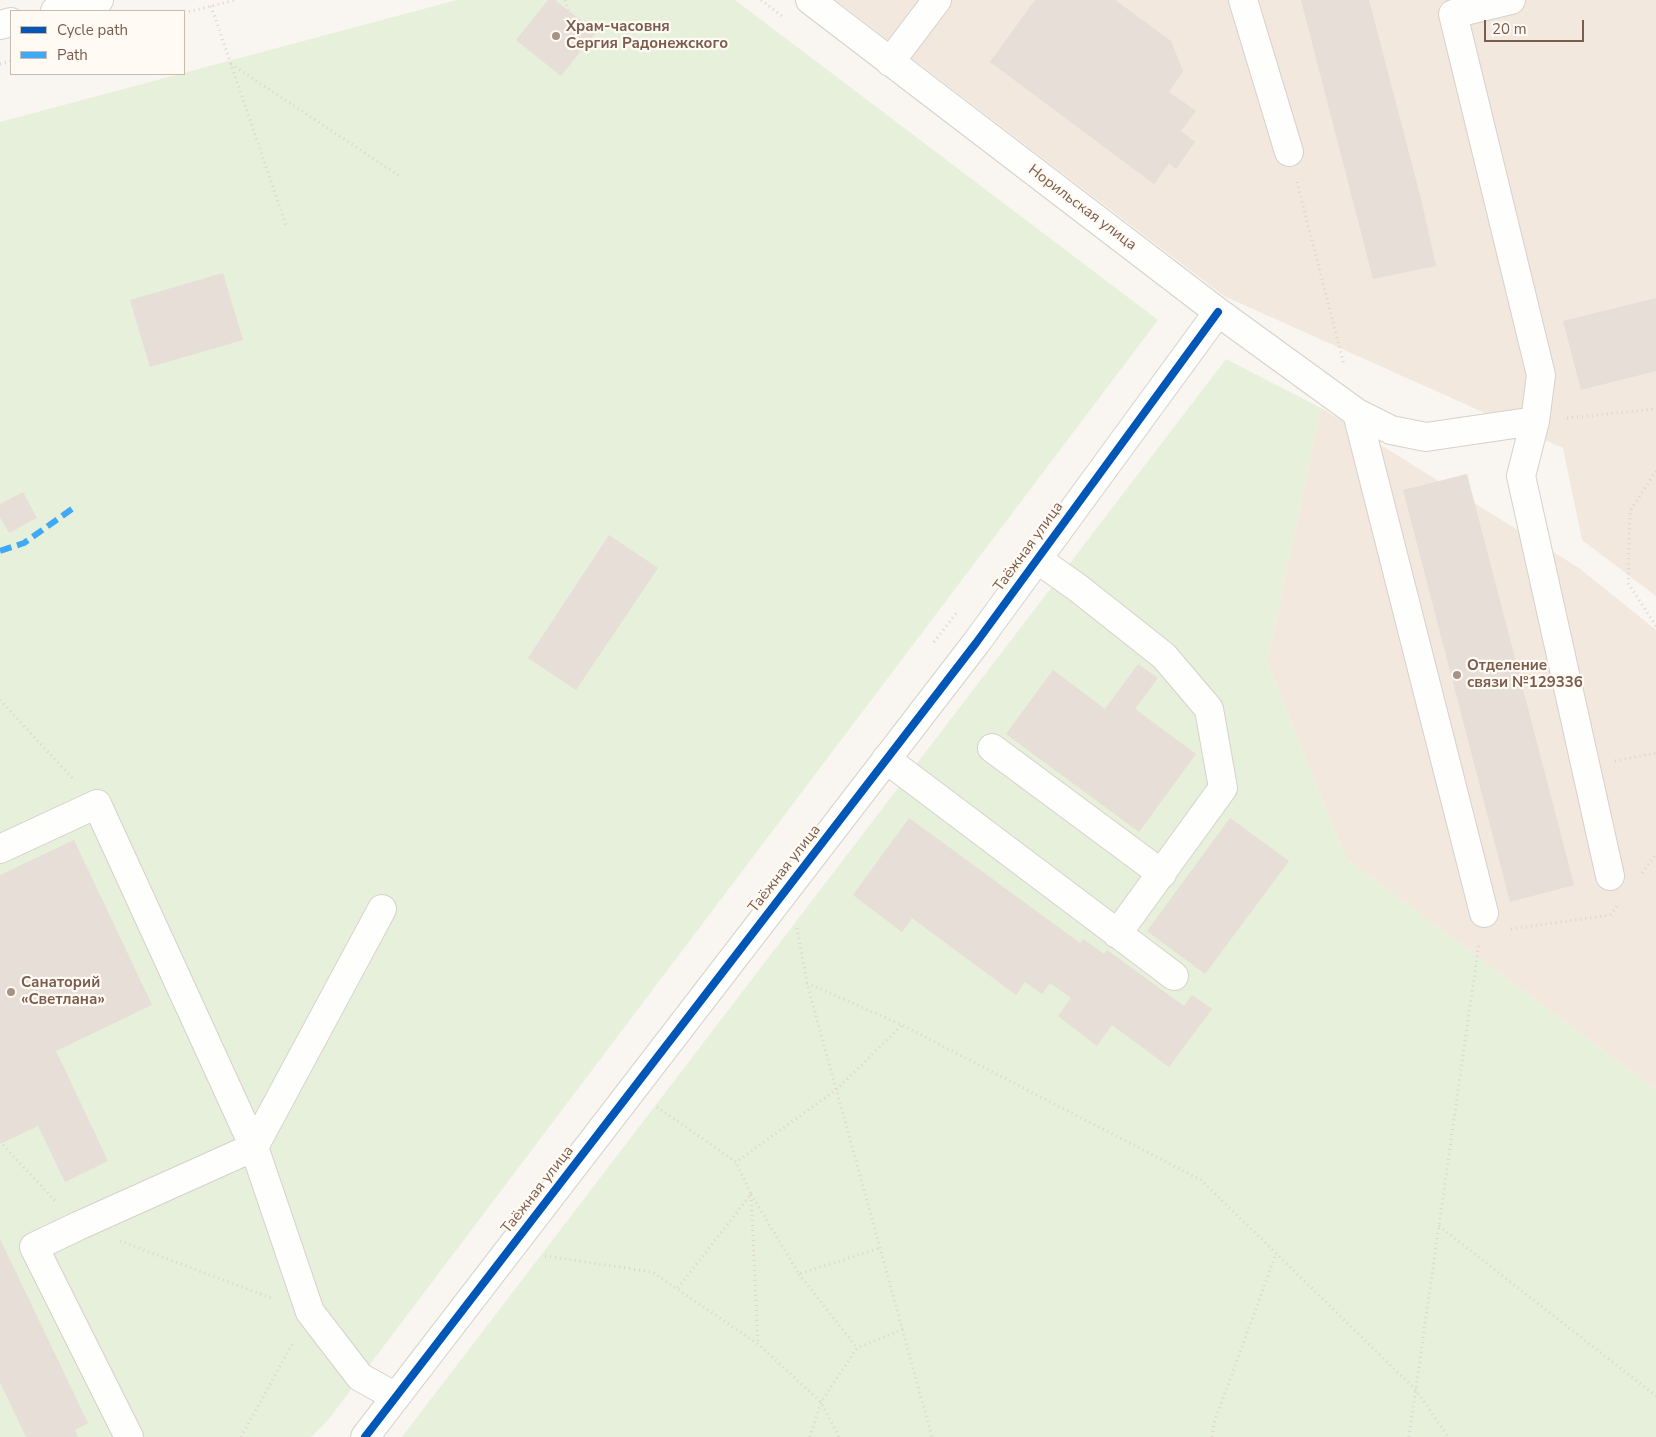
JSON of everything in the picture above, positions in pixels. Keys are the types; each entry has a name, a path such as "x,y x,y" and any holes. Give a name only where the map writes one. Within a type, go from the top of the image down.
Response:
{"street":[{"path":"58,10 99,0"},
{"name":"Норильская улица","path":"810,0 1218,312 1357,413 1391,430 1426,437 1534,421"},
{"path":"890,62 937,0"},
{"path":"1243,0 1290,152"},
{"path":"1511,0 1453,14 1541,374 1534,421 1521,476 1610,876"},
{"name":"Таёжная улица","path":"365,1437 976,643 1218,312"},
{"path":"1357,413 1484,913"},
{"path":"1037,559 1078,588 1164,656 1209,709 1223,788 1117,934"},
{"path":"992,748 1162,874"},
{"path":"886,760 1174,976"},
{"path":"0,849 97,804 254,1147 310,1312 360,1378 396,1397"},
{"path":"129,1437 34,1247 254,1147 382,909"}],"path":[{"path":"185,13 235,0"},
{"path":"565,0 569,11"},
{"path":"761,0 784,18"},
{"path":"211,6 287,228"},
{"path":"231,64 401,177"},
{"path":"1290,152 1344,365"},
{"path":"1534,421 1656,409"},
{"path":"1656,471 1630,512 1628,583 1656,626"},
{"path":"933,644 963,604"},
{"path":"0,700 97,804"},
{"path":"1586,767 1656,753"},
{"path":"1639,877 1656,854"},
{"path":"1508,929 1610,915 1622,900"},
{"path":"1409,1437 1484,913"},
{"path":"796,921 806,983 932,1437"},
{"path":"806,983 902,1025 1201,1180 1416,1390 1448,1437"},
{"path":"736,1162 836,1090 902,1025"},
{"path":"652,1103 736,1162 751,1194 799,1274 856,1348"},
{"path":"3,1145 78,1226 310,1312 241,1437"},
{"path":"678,1288 751,1194"},
{"path":"751,1194 758,1344"},
{"path":"1439,1226 1656,1396"},
{"path":"799,1274 880,1248"},
{"path":"1212,1437 1214,1423 1276,1253"},
{"path":"544,1256 652,1272 758,1344 821,1402 839,1437"},
{"path":"810,1437 821,1402 856,1348 902,1330"}],"shaded area":[{"path":"835,0 1656,0 1656,596 1582,540 1563,448 1224,296"},
{"path":"1321,408 1579,568 1656,630 1656,1090 1346,859 1267,662"}],"green space":[{"path":"457,0 735,0 1158,320 328,1420 311,1437 0,1437 0,122 176,75 185,75 185,73"},
{"path":"1226,359 1321,408 1267,662 1346,859 1656,1090 1656,1437 402,1437"}],"building":[{"name":"Храм-часовня Сергия Радонежского","path":"548,0 555,0 596,32 561,76 516,40"},
{"path":"1035,0 1115,0 1171,41 1183,71 1169,92 1196,111 1181,131 1195,142 1176,169 1169,163 1154,184 990,62"},
{"path":"1301,0 1369,0 1421,199 1436,266 1373,279"},
{"path":"223,273 243,340 150,367 130,300"},
{"path":"1656,298 1656,371 1581,390 1563,321"},
{"path":"1467,474 1574,885 1510,902 1403,490"},
{"path":"23,492 37,518 9,533 0,517 0,504"},
{"path":"609,535 658,568 576,690 528,658"},
{"path":"1138,664 1158,678 1135,709 1196,754 1139,832 1006,734 1053,670 1105,709"},
{"path":"909,818 1080,943 1083,939 1104,954 1107,950 1184,1006 1192,995 1212,1009 1169,1067 1112,1025 1097,1046 1058,1016 1071,998 1050,983 1042,994 1025,982 1016,995 912,918 902,932 853,895"},
{"path":"1230,818 1289,861 1205,974 1147,931"},
{"path":"74,840 152,1005 56,1051 108,1161 65,1182 38,1126 0,1144 0,875"},
{"path":"0,1239 88,1423 75,1430 78,1437 26,1437 0,1382"}],"marked path":[{"path":"0,551 24,543 72,509"}],"cycle path":[{"path":"365,1437 976,643 1218,312"}],"place":[{"name":"Храм-часовня Сергия Радонежского","path":"556,36"},
{"name":"Отделение связи №129336","path":"1457,675"},
{"name":"Санаторий «Светлана»","path":"11,992"}]}
